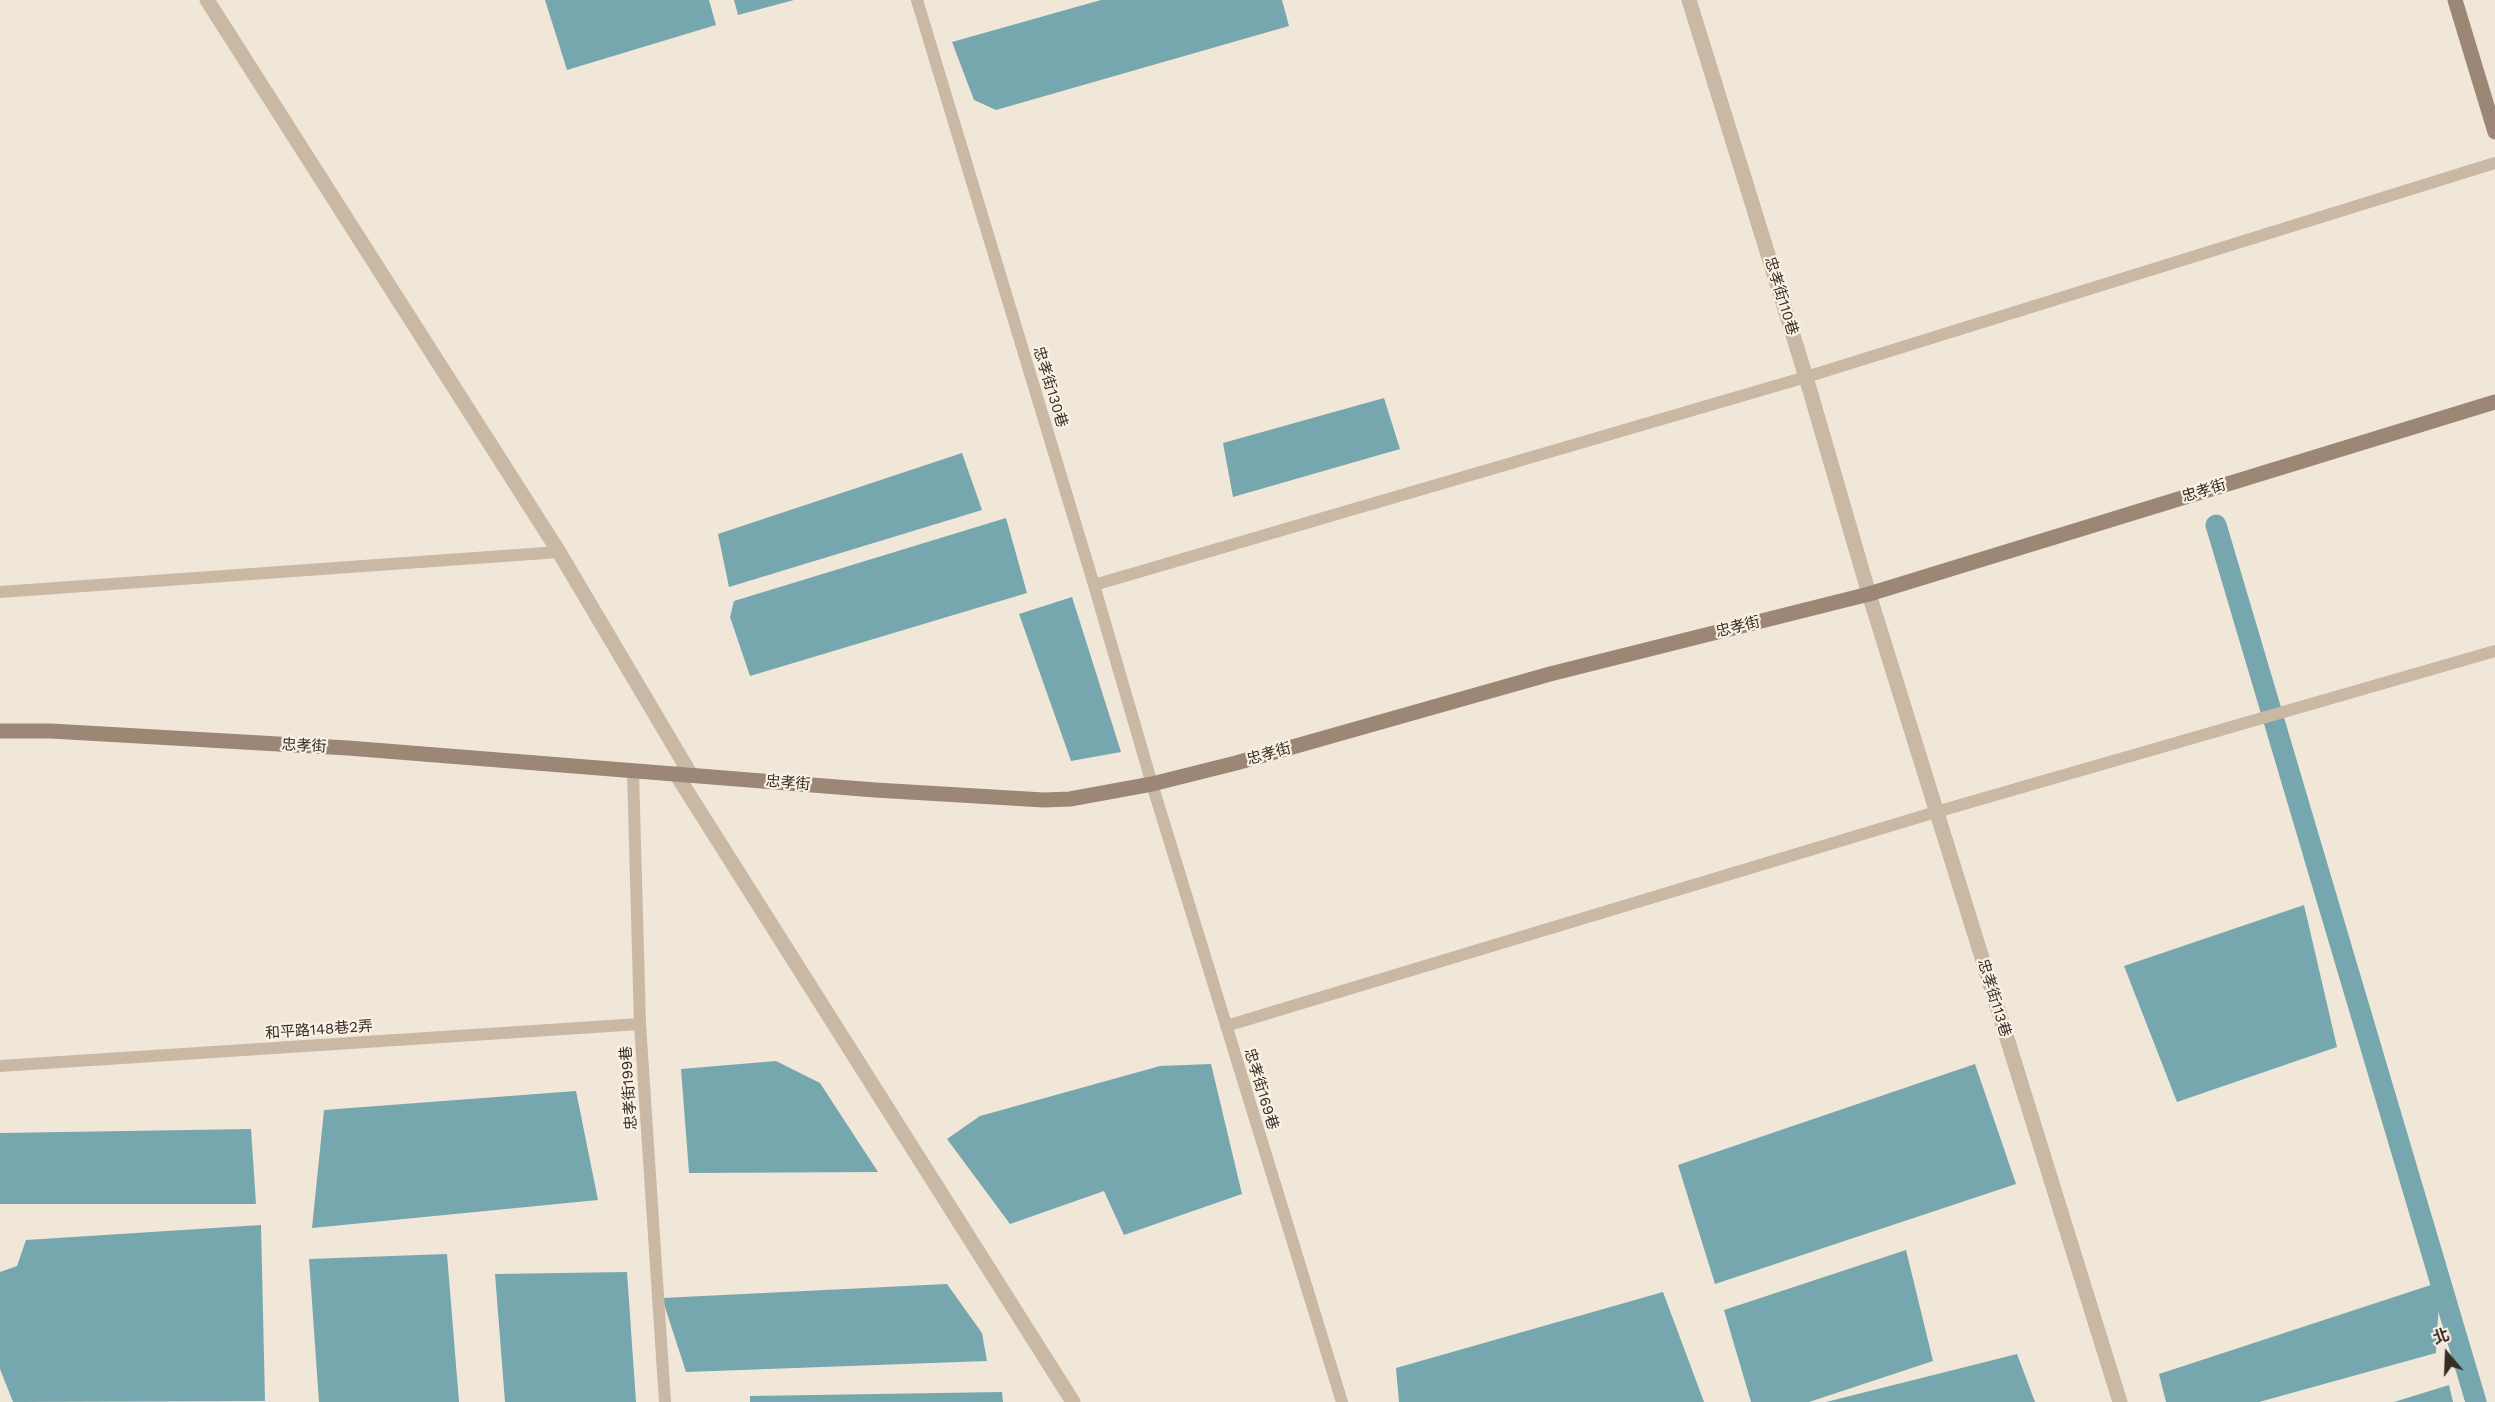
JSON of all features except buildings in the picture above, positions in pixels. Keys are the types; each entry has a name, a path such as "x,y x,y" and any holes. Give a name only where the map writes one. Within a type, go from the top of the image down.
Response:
{"street":[{"path":"207,0 558,552 684,774 1073,1402"},
{"name":"忠孝街110巷","path":"1689,0 1806,377 1869,594"},
{"path":"2455,0 2495,132"},
{"name":"忠孝街","path":"0,731 51,731 348,748 875,790 1044,800 1070,799 1152,784 1236,763 1550,674 1869,594 2495,402"},
{"name":"忠孝街113巷","path":"1869,594 2120,1402"}],"lane":[{"name":"忠孝街130巷","path":"917,0 1095,585 1152,784"},
{"path":"1095,585 1806,377 2495,163"},
{"path":"0,592 558,552"},
{"path":"1226,1026 1936,812 2495,651"},
{"name":"忠孝街199巷","path":"633,771 640,1024 665,1402"},
{"name":"忠孝街169巷","path":"1152,784 1342,1402"},
{"name":"和平路148巷2弄","path":"0,1066 640,1024"}],"water":[{"path":"545,0 709,0 716,25 567,70"},
{"path":"734,0 794,0 738,15"},
{"path":"1101,0 1282,0 1289,26 996,110 974,100 952,42"},
{"path":"1384,398 1400,449 1233,497 1223,443"},
{"path":"962,453 982,510 729,587 718,534"},
{"path":"1006,518 1027,593 750,676 730,617 734,601"},
{"path":"1072,597 1121,752 1071,761 1019,614"},
{"path":"2304,905 2337,1047 2177,1102 2124,966"},
{"path":"776,1061 820,1083 878,1172 689,1173 681,1069"},
{"path":"1211,1064 1242,1194 1124,1235 1104,1191 1010,1224 947,1139 980,1116 1160,1066"},
{"path":"1975,1064 2016,1184 1715,1284 1678,1165"},
{"path":"576,1091 598,1200 312,1228 324,1110"},
{"path":"251,1129 256,1204 0,1204 0,1133"},
{"path":"261,1225 265,1401 13,1402 0,1369 0,1272 17,1266 26,1240"},
{"path":"1906,1250 1933,1361 1809,1402 1751,1402 1724,1310"},
{"path":"447,1254 459,1402 319,1402 309,1259"},
{"path":"627,1272 636,1402 505,1402 495,1274"},
{"path":"2440,1282 2436,1353 2259,1402 2166,1402 2159,1374"},
{"path":"947,1284 982,1333 987,1361 686,1372 662,1298"},
{"path":"1663,1292 1704,1402 1399,1402 1396,1368"},
{"path":"2017,1354 2035,1402 1826,1402"},
{"path":"2449,1385 2453,1402 2394,1402"},
{"path":"1002,1392 1003,1402 750,1402 750,1396"}],"waterway":[{"path":"2216,525 2476,1402"}]}
